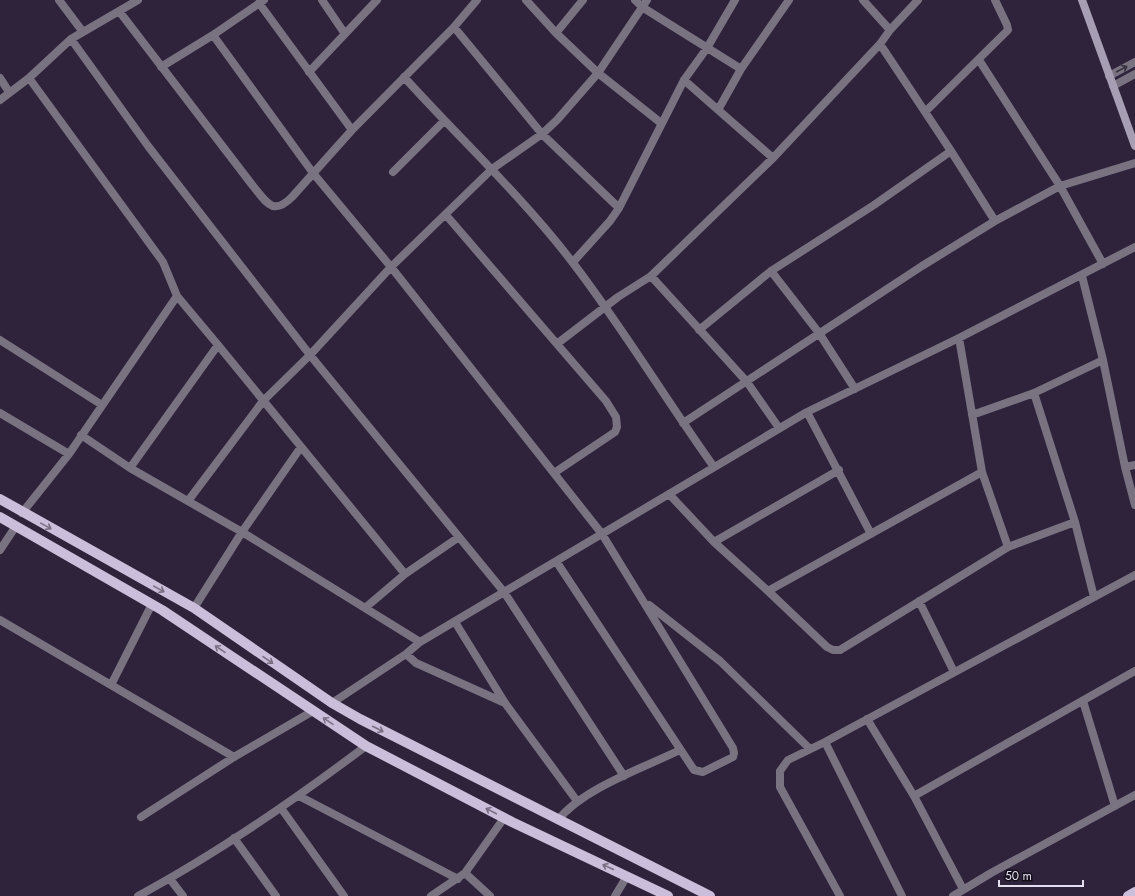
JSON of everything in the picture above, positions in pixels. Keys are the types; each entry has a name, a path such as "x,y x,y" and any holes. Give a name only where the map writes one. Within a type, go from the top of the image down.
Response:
{"main road":[{"path":"0,499 22,513 194,608 332,703 360,720 710,896"},
{"path":"0,517 152,604 366,746 504,818 668,896"},
{"path":"1128,896 1135,892"}],"street":[{"path":"59,0 83,32"},
{"path":"0,100 29,78 71,39 138,0"},
{"path":"322,0 345,34"},
{"path":"309,72 377,0"},
{"path":"119,11 269,205 278,207 284,204 352,130 454,27 477,0"},
{"path":"526,0 556,33 598,73 661,123"},
{"path":"556,33 583,0"},
{"path":"635,0 645,3 707,48 741,69"},
{"path":"573,262 619,208 684,80 707,48 735,0"},
{"path":"718,110 741,69 789,0"},
{"path":"863,0 890,30"},
{"path":"558,343 618,297 651,276 773,158 880,44 890,30 918,0"},
{"path":"925,112 1008,30 995,0"},
{"path":"1082,0 1135,146"},
{"path":"161,67 213,35 262,2 309,72 352,130"},
{"path":"188,501 263,401 310,356 391,268 492,169 542,134 558,120 598,73 645,3"},
{"path":"454,27 542,134 619,208"},
{"path":"213,35 313,173 391,268 602,534 644,601 734,753 728,760 703,772 694,770 556,561"},
{"path":"71,39 148,146 310,356 504,592 624,776"},
{"path":"880,44 951,151 995,221"},
{"path":"979,60 1060,186 1103,264"},
{"path":"1109,76 1135,62"},
{"path":"1113,86 1135,74"},
{"path":"404,77 444,121 492,169 573,262 714,467"},
{"path":"0,78 9,92"},
{"path":"29,78 163,262 177,296 405,574"},
{"path":"684,80 773,158"},
{"path":"393,172 444,121"},
{"path":"699,330 771,271 874,205 951,151"},
{"path":"683,423 819,333 995,221 1060,186 1135,163"},
{"path":"446,215 558,343 606,401 616,417 617,427 610,438 554,473"},
{"path":"332,703 406,654 420,642 807,412 959,338 1082,276 1135,247"},
{"path":"771,271 819,333 855,389"},
{"path":"651,276 747,382 779,428"},
{"path":"1082,276 1103,360 1124,467 1135,505"},
{"path":"22,513 68,454 177,296"},
{"path":"959,338 982,472 1008,547"},
{"path":"0,340 102,405"},
{"path":"130,468 218,345"},
{"path":"972,415 1034,393 1103,360"},
{"path":"1034,393 1075,522 1094,597"},
{"path":"0,412 68,454"},
{"path":"807,412 839,470 871,534"},
{"path":"81,435 130,468 242,532 420,642"},
{"path":"194,608 242,532 301,447"},
{"path":"1124,467 1135,465"},
{"path":"714,542 839,470"},
{"path":"768,591 982,472"},
{"path":"669,494 714,542 827,647 833,650 840,650 849,645 1008,547 1075,522"},
{"path":"0,550 16,526"},
{"path":"365,608 405,574 459,537"},
{"path":"840,896 780,787 780,771 788,760 825,742 1135,575"},
{"path":"644,601 720,661 810,749"},
{"path":"919,601 954,672"},
{"path":"111,685 152,604"},
{"path":"0,620 234,757"},
{"path":"455,622 505,703 577,802"},
{"path":"406,654 416,663 505,703"},
{"path":"914,796 1135,671"},
{"path":"1083,701 1115,806"},
{"path":"141,817 234,757 313,711"},
{"path":"867,719 914,796 963,889"},
{"path":"825,742 902,896"},
{"path":"138,896 170,879 281,808 366,746"},
{"path":"558,820 577,802 624,776 680,750"},
{"path":"953,896 963,889 1135,795"},
{"path":"299,796 458,879"},
{"path":"281,808 344,896"},
{"path":"431,896 466,873 504,818"},
{"path":"234,838 276,896"},
{"path":"466,873 490,896"},
{"path":"615,896 627,876"},
{"path":"170,879 183,896"}]}
